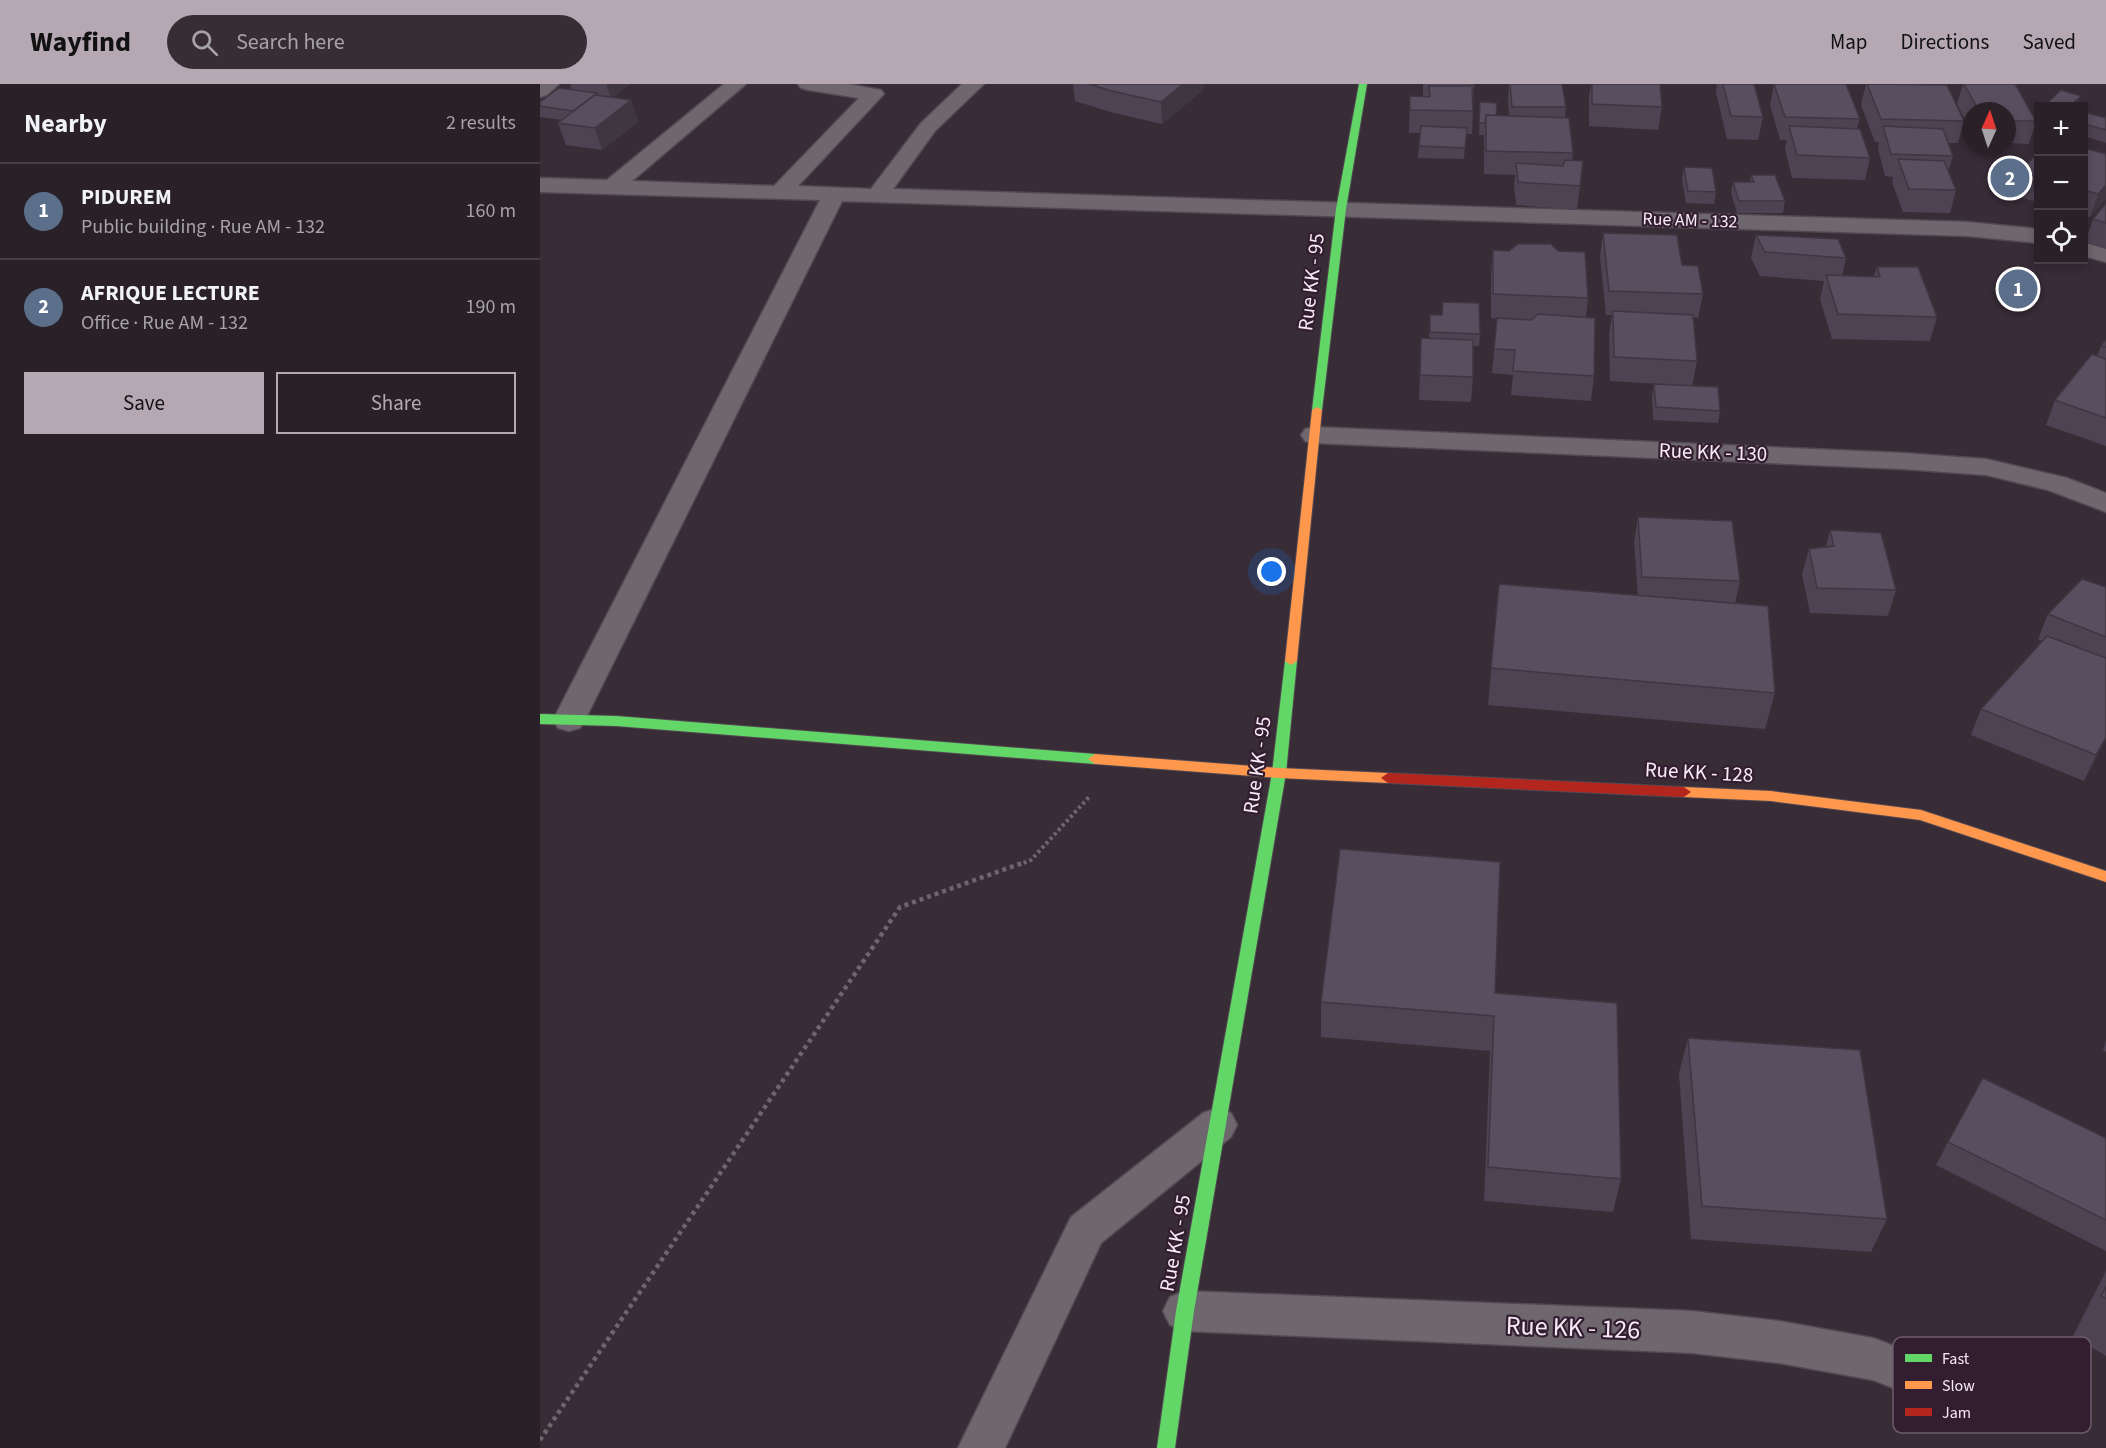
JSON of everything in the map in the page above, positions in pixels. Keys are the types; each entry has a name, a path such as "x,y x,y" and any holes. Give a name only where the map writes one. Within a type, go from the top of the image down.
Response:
{"street":[{"path":"540,91 549,84"},
{"path":"611,188 736,84"},
{"path":"782,191 874,94 808,84"},
{"path":"879,195 928,127 974,84"},
{"name":"Rue KK - 95","path":"1167,1448 1185,1311 1279,773 1314,435 1341,208 1363,84"},
{"name":"Rue AM - 132","path":"540,185 1967,229 2027,233 2034,236"},
{"path":"569,720 834,194"},
{"path":"2088,250 2106,255"},
{"name":"Rue KK - 130","path":"1314,435 1903,460 1986,467 2057,484 2106,503"},
{"name":"Rue KK - 128","path":"540,719 616,721 1279,773 1771,796 1921,815 2106,877"},
{"path":"981,1448 1086,1230 1217,1125"},
{"name":"Rue KK - 126","path":"1185,1311 1692,1332 1779,1342 1873,1359 1893,1367"}],"path":[{"path":"540,1440 900,907 1031,860 1123,760"}],"building":[{"path":"1089,84 1183,84 1161,102"},
{"path":"1510,84 1562,84 1566,107 1512,107"},
{"path":"1592,84 1660,84 1662,107 1592,104"},
{"path":"1723,84 1754,84 1763,117 1731,116"},
{"path":"1774,84 1846,84 1860,119 1785,117"},
{"path":"1867,84 1947,85 1962,117 1962,121 1881,119"},
{"path":"1964,84 2015,84 2034,121 2016,121 2016,102 1974,102"},
{"path":"1429,86 1472,86 1473,111 1410,110 1410,96 1430,97"},
{"path":"559,88 597,93 573,111 540,106 540,102"},
{"path":"2061,90 2081,96 2074,102 2048,102"},
{"path":"595,95 631,100 595,128 558,123"},
{"path":"1480,102 1497,103 1496,116 1486,115 1485,123 1479,123"},
{"path":"2088,113 2106,118 2106,130 2088,125"},
{"path":"1486,115 1569,118 1573,153 1486,151"},
{"path":"1421,126 1467,128 1465,148 1419,146"},
{"path":"1789,126 1860,129 1870,158 1797,155"},
{"path":"1883,126 1943,129 1953,156 1891,154"},
{"path":"2088,149 2106,154 2106,185 2098,194 2088,191"},
{"path":"2034,156 2034,176 2020,172"},
{"path":"1898,159 1944,161 1956,190 1909,189"},
{"path":"1565,160 1583,161 1580,186 1518,182 1516,163 1563,166"},
{"path":"1684,167 1712,168 1716,192 1688,191"},
{"path":"1751,175 1775,175 1785,201 1739,201 1733,182 1754,182"},
{"path":"2106,203 2106,223 2093,219"},
{"path":"1603,233 1677,235 1682,265 1698,266 1703,294 1609,291"},
{"path":"1756,235 1838,239 1846,258 1765,252"},
{"path":"1518,244 1551,244 1558,251 1585,252 1588,298 1493,294 1493,250 1509,251"},
{"path":"1877,267 1918,267 1937,317 1838,314 1826,275 1880,277"},
{"path":"1443,302 1479,303 1480,334 1430,332 1430,315 1442,315"},
{"path":"1613,311 1693,315 1697,361 1614,357"},
{"path":"1538,314 1595,318 1594,376 1513,371 1515,350 1494,349 1497,318 1531,320"},
{"path":"1421,338 1473,340 1473,377 1420,375"},
{"path":"2092,354 2106,359 2106,418 2055,400"},
{"path":"1654,384 1718,387 1720,411 1656,407"},
{"path":"1638,517 1732,521 1740,581 1642,577"},
{"path":"1830,530 1881,533 1896,590 1817,588 1809,549 1834,546"},
{"path":"2082,579 2106,587 2106,637 2048,614"},
{"path":"1499,584 1768,606 1775,693 1491,668"},
{"path":"2047,636 2106,658 2106,737 2096,755 1981,709"},
{"path":"1340,849 1500,862 1495,993 1617,1003 1621,1179 1488,1167 1494,1016 1321,1002"},
{"path":"1688,1038 1860,1050 1887,1219 1702,1206"},
{"path":"1983,1078 2106,1138 2106,1220 1948,1142"},
{"path":"2106,1287 2106,1299 2101,1296"}],"traffic: fast":[{"path":"1317,410 1341,209 1363,84"},
{"path":"1166,1448 1185,1311 1279,773 1291,661"},
{"path":"540,719 616,721 1095,759"}],"traffic: slow":[{"path":"1291,661 1317,410"},
{"path":"1095,759 1279,773 1388,778"},
{"path":"1684,792 1771,796 1921,815 2106,877"}],"traffic: jam":[{"path":"1388,778 1684,792"}],"place":[{"name":"AFRIQUE LECTURE","path":"2010,178"},
{"name":"PIDUREM","path":"2018,289"}]}
